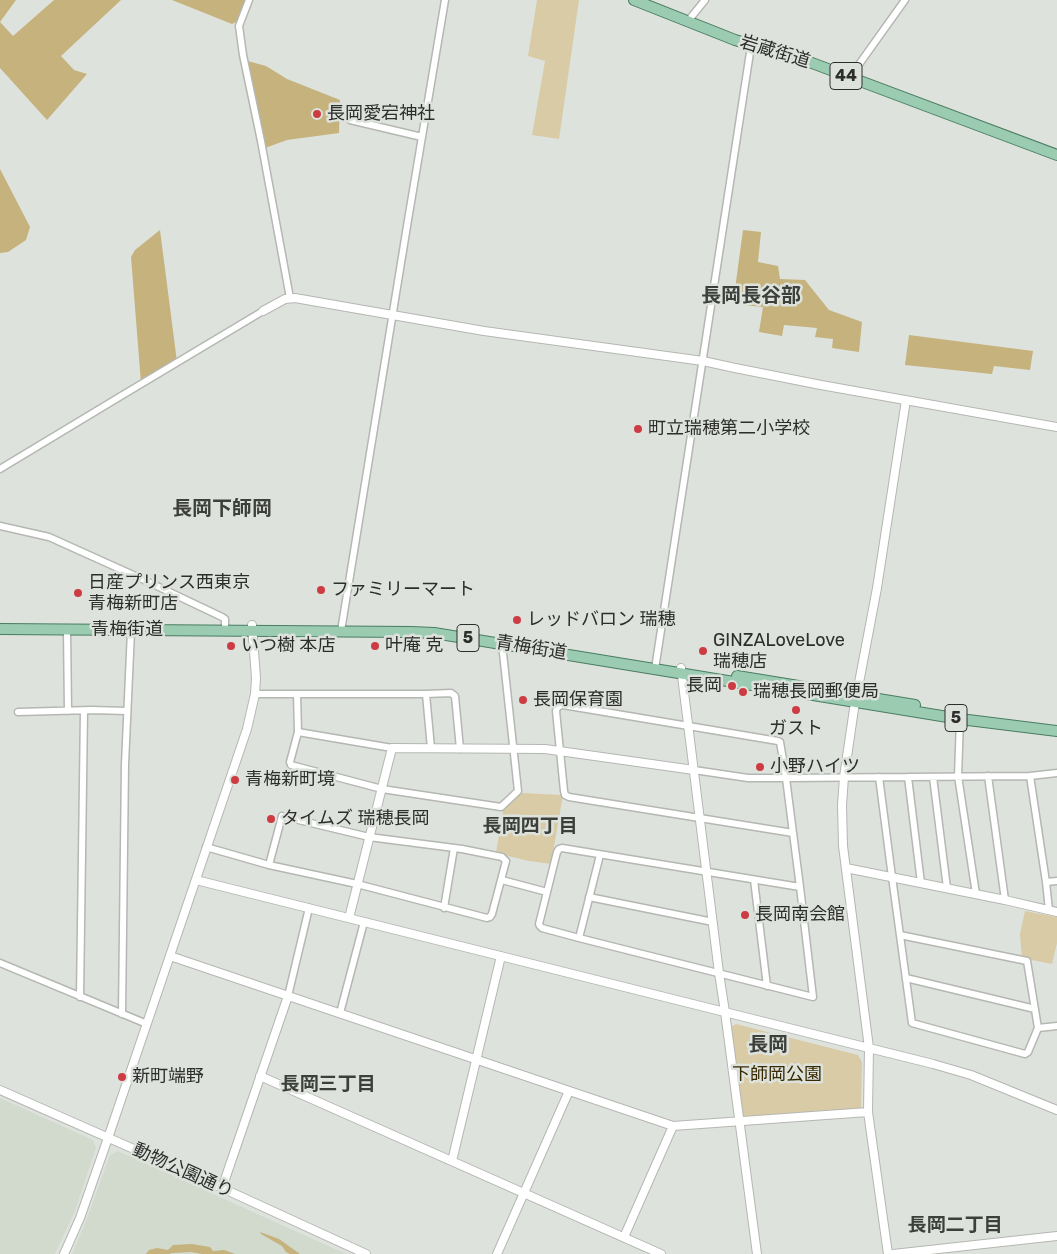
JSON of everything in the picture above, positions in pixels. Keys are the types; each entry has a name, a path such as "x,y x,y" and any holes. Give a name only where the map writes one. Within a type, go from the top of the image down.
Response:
{"main road":[{"name":"岩蔵街道","path":"634,0 752,46 798,58 1057,155"},
{"name":"青梅街道","path":"0,623 341,628 434,633 655,666"},
{"name":"青梅街道","path":"341,628 391,625 508,638 682,671 856,699 960,719 1057,731"},
{"name":"青梅街道","path":"0,629 130,631 225,627"},
{"name":"青梅街道","path":"856,699 1057,725"}],"street":[{"path":"249,0 238,26 290,298"},
{"path":"341,628 445,0"},
{"path":"688,21 705,0"},
{"path":"850,77 905,0"},
{"path":"655,666 752,46"},
{"path":"350,120 422,137"},
{"path":"0,469 283,300 290,298 484,331 703,361 1057,427"},
{"path":"888,1254 868,1112 869,1048 846,868 842,805 844,777 856,699 906,400"},
{"path":"0,526 57,540 124,570 222,617 225,627"},
{"path":"64,1254 80,1218 108,1138 247,729 255,694 252,628"},
{"path":"66,630 68,711"},
{"path":"122,1014 130,631"},
{"path":"297,694 298,732 290,762 291,765 382,789 501,807 518,791 502,644"},
{"path":"682,671 706,872 757,1254"},
{"path":"255,694 451,693 455,696 460,749"},
{"path":"426,694 431,748"},
{"path":"793,833 569,797 564,791 556,711 559,706 563,705 780,742 786,778 800,887 813,997 542,928 539,924 557,852 562,848 800,887"},
{"path":"18,712 127,710"},
{"path":"80,997 84,711"},
{"path":"960,719 958,776 976,894"},
{"path":"298,732 392,748 545,749 748,778 1030,776 1057,773"},
{"path":"348,918 392,748"},
{"path":"933,776 947,888"},
{"path":"988,776 1005,900"},
{"path":"846,868 1053,911 1046,882 1030,776"},
{"path":"879,777 892,877 912,1023 1025,1054 1028,1052 1038,1028 1027,961 900,935"},
{"path":"908,777 921,883"},
{"path":"206,847 270,865 357,884 487,918 490,918 506,860 502,857 454,848 369,837 282,816 270,865"},
{"path":"444,908 454,848"},
{"path":"579,938 600,855"},
{"path":"196,880 971,1075 1057,1110"},
{"path":"502,880 547,892"},
{"path":"754,880 768,986"},
{"path":"1046,882 1057,881"},
{"path":"589,897 713,922"},
{"path":"222,1188 288,996 309,908"},
{"path":"340,1013 364,922"},
{"path":"170,956 673,1126 868,1112"},
{"path":"452,1161 501,956"},
{"path":"0,963 147,1024"},
{"path":"906,978 1035,1009"},
{"path":"1038,1028 1057,1026"},
{"path":"260,1076 661,1254"},
{"name":"動物公園通り","path":"0,1090 366,1254"},
{"path":"497,1254 569,1091"},
{"path":"624,1237 673,1126"},
{"path":"893,1254 949,1251 1057,1236"}],"shaded area":[{"path":"0,0 16,0 0,22"},
{"path":"54,0 121,0 61,56 74,70 87,74 47,120 0,68 0,22 13,36"},
{"path":"172,0 247,0 238,21 232,24"},
{"path":"244,60 266,66 287,79 340,100 339,133 287,140 265,148 253,83"},
{"path":"0,169 30,227 26,240 8,252 0,253"},
{"path":"160,230 177,362 141,383 131,257 135,250"},
{"path":"743,230 761,232 758,262 778,266 780,279 805,280 829,310 862,322 859,352 832,348 833,339 815,337 817,328 784,325 782,336 759,332 763,307 733,304"},
{"path":"909,335 1033,351 1030,370 994,366 992,374 905,365"},
{"path":"0,1098 93,1140 96,1148 75,1211 55,1254 0,1254"},
{"path":"118,1151 346,1254 72,1254 110,1155"},
{"path":"260,1232 279,1239 300,1254 286,1252 282,1246"},
{"path":"192,1244 210,1247 213,1251 224,1250 235,1254 191,1252 146,1254 149,1250 157,1248 168,1250 173,1245"}],"green space":[{"path":"537,0 579,0 559,139 532,135 545,61 528,56"},
{"path":"522,793 563,795 551,864 496,853 503,811"},
{"path":"1025,911 1057,917 1057,943 1052,964 1022,958 1020,934"},
{"name":"下師岡公園","path":"736,1024 858,1055 862,1062 861,1109 746,1117 741,1114 731,1027"}],"place":[{"name":"長岡愛宕神社","path":"317,114"},
{"name":"町立瑞穂第二小学校","path":"638,429"},
{"name":"ファミリーマート","path":"321,590"},
{"name":"日産プリンス西東京 青梅新町店","path":"78,593"},
{"name":"レッドバロン 瑞穂","path":"517,620"},
{"name":"いつ樹 本店","path":"231,646"},
{"name":"叶庵 克","path":"375,646"},
{"name":"GINZALoveLove 瑞穂店","path":"703,651"},
{"name":"長岡","path":"732,686"},
{"name":"瑞穂長岡郵便局","path":"743,692"},
{"name":"長岡保育園","path":"523,700"},
{"name":"ガスト","path":"796,710"},
{"name":"小野ハイツ","path":"760,767"},
{"name":"青梅新町境","path":"235,780"},
{"name":"タイムズ 瑞穂長岡","path":"271,819"},
{"name":"長岡南会館","path":"745,915"},
{"name":"新町端野","path":"122,1077"}],"district":[{"name":"長岡長谷部","path":"751,296"},
{"name":"長岡下師岡","path":"222,509"},
{"name":"長岡四丁目","path":"530,827"},
{"name":"長岡","path":"768,1045"},
{"name":"長岡三丁目","path":"328,1085"},
{"name":"長岡二丁目","path":"955,1226"}]}
